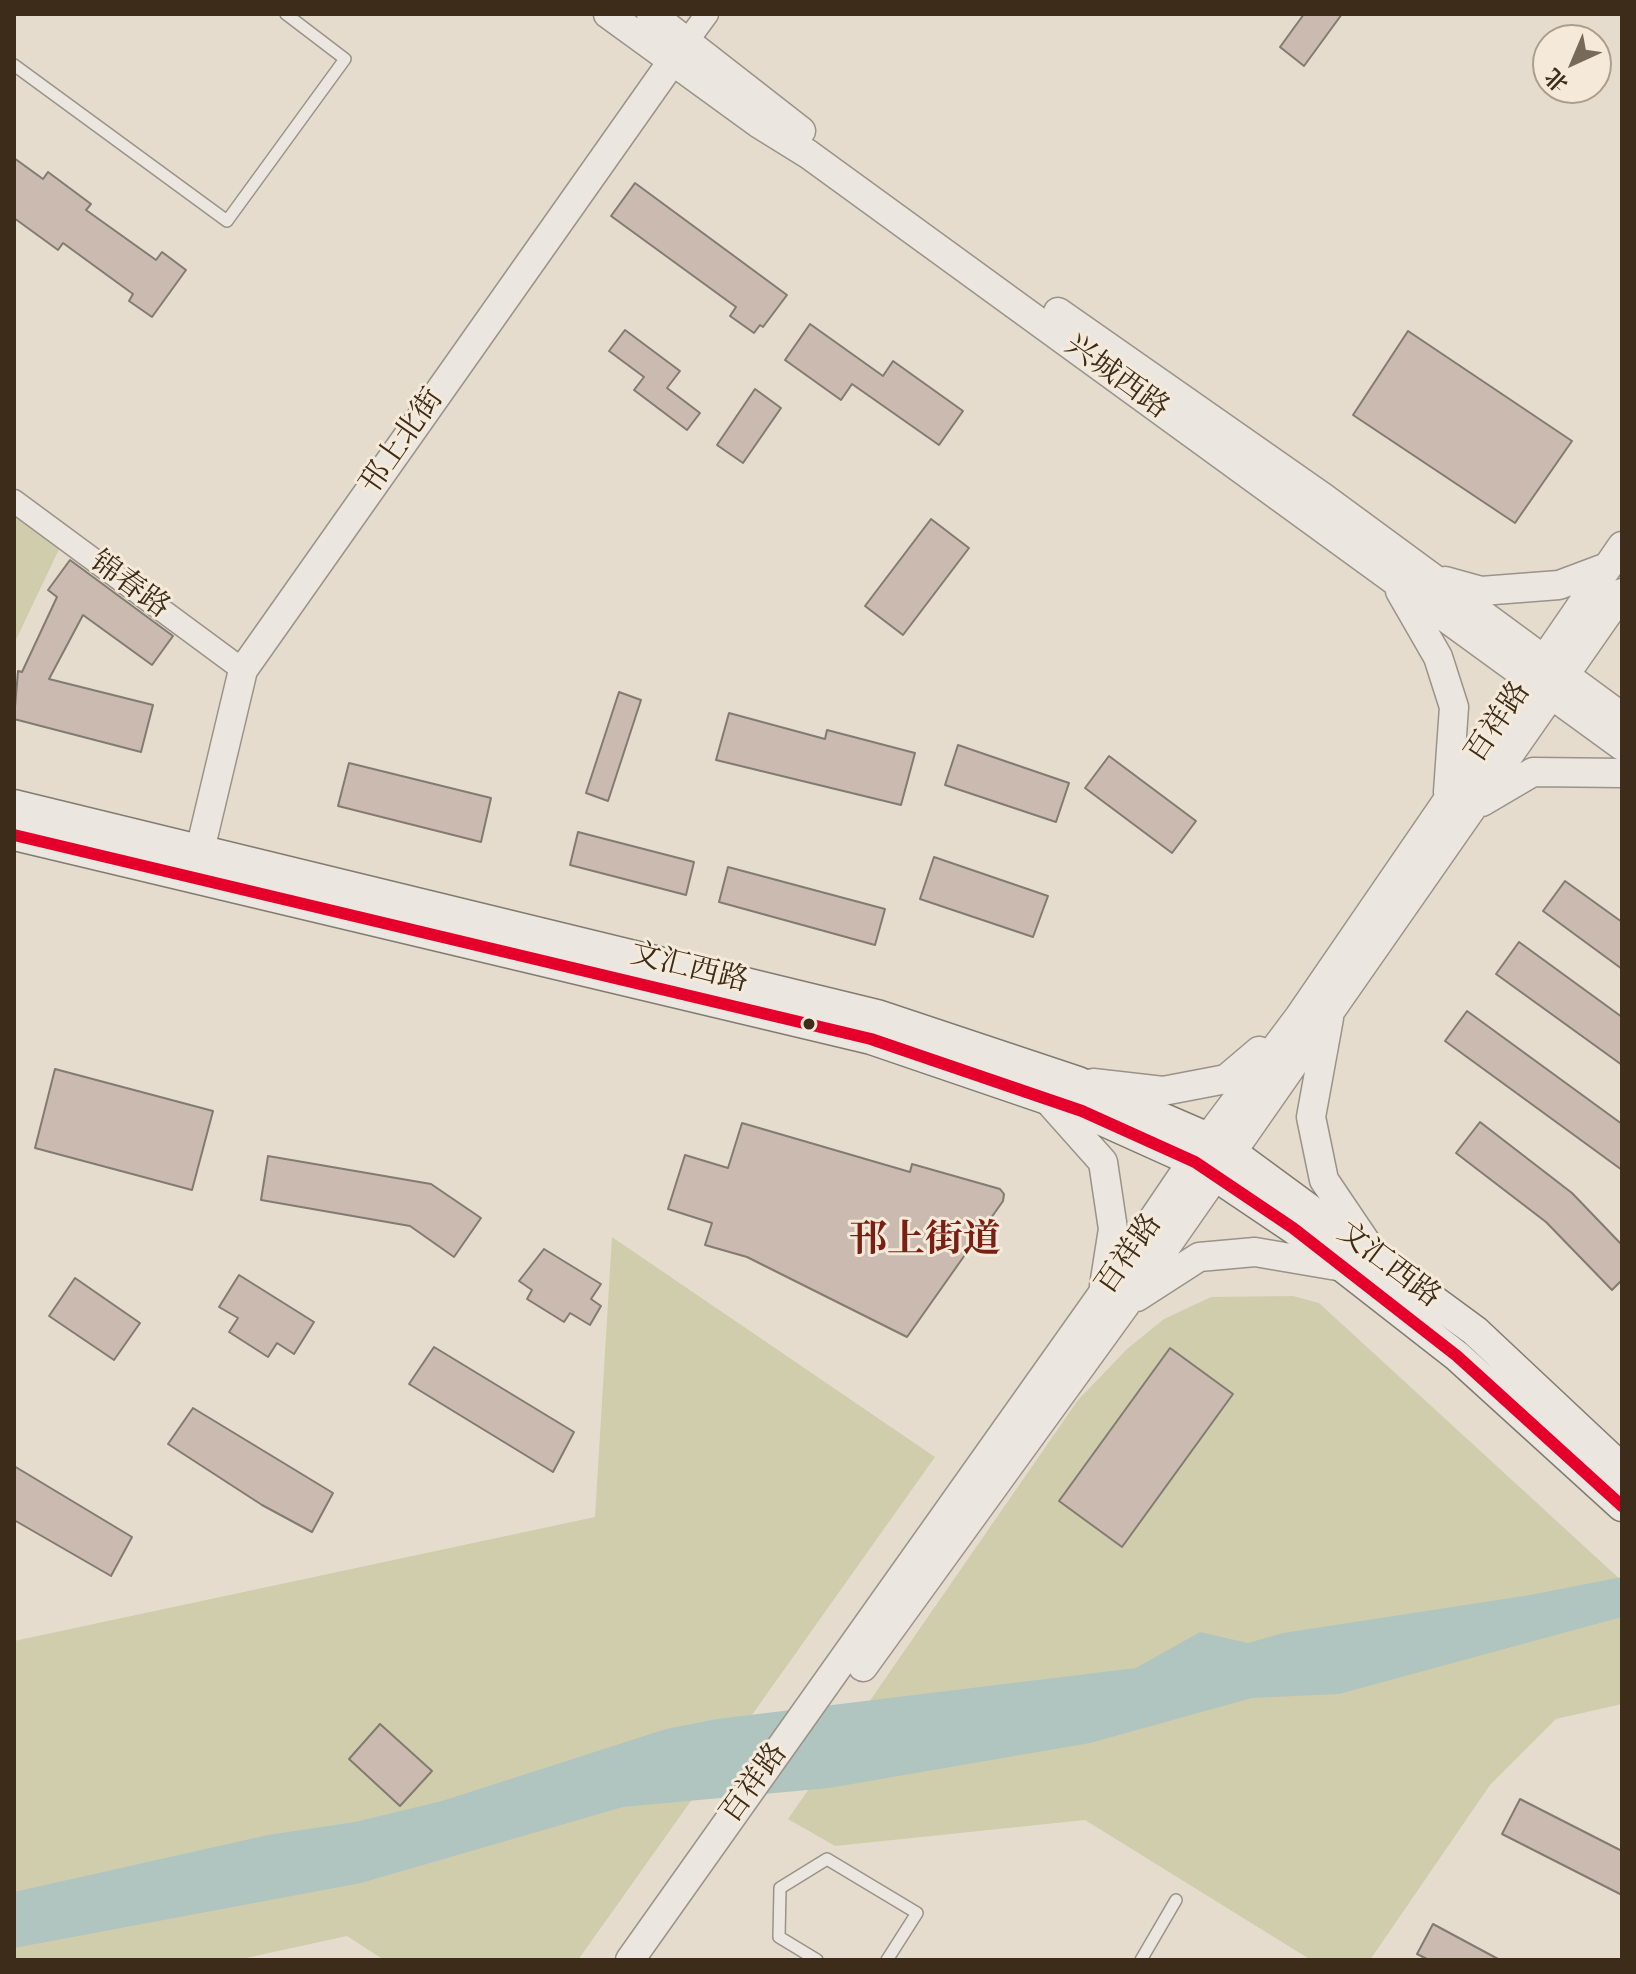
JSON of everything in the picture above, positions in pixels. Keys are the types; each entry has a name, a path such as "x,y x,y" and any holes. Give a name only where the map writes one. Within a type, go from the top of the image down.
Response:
{"main road":[{"name":"文汇西路","path":"14,805 877,1015 1078,1082 1212,1156 1376,1258 1475,1331 1622,1469"},
{"name":"文汇西路","path":"14,835 871,1039 1212,1156 1343,1267 1457,1356 1622,1506"}],"street":[{"name":"兴城西路","path":"608,14 680,51 821,145 1324,498 1427,576 1535,671"},
{"name":"兴城西路","path":"651,14 680,51 846,182 1393,580 1558,687 1622,746"},
{"path":"680,51 707,14"},
{"name":"邗上北街","path":"193,879 243,670 680,51"},
{"name":"锦春路","path":"14,501 243,670"},
{"path":"1427,576 1481,591 1559,585 1614,556"},
{"name":"百祥路","path":"1212,1156 1330,1009 1461,802 1535,671 1614,556"},
{"path":"1393,580 1438,657 1454,707 1461,802 1533,772 1622,773"},
{"name":"百祥路","path":"652,1960 749,1810 1115,1298 1212,1156 1299,1017 1461,802 1558,687 1622,593"},
{"name":"兴城西路","path":"1558,687 1622,717"},
{"path":"1330,1009 1311,1117 1324,1180 1376,1258"},
{"path":"1078,1082 1163,1091 1226,1079 1299,1017"},
{"path":"1046,1098 1103,1162 1113,1229 1115,1298 1199,1257 1255,1252 1343,1267"},
{"name":"百祥路","path":"630,1960 749,1810"}],"lane":[{"path":"14,65 227,221 345,59 286,14"},
{"path":"817,1960 779,1937 780,1888 827,1859 917,1913 887,1960"},
{"path":"1141,1960 1176,1900"}],"shaded area":[{"path":"14,508 62,543 14,644"},
{"path":"612,1237 935,1457 578,1960 384,1960 347,1936 237,1960 14,1960 14,1641 595,1517"},
{"path":"1293,1296 1319,1303 1622,1581 1622,1704 1556,1719 1490,1785 1370,1960 1311,1960 1085,1820 835,1846 788,1819 1078,1400 1127,1349 1164,1319 1211,1297"}],"water":[{"path":"1622,1577 1622,1617 1339,1694 1252,1698 1090,1743 829,1788 623,1807 361,1883 14,1948 14,1892 268,1835 355,1822 442,1801 666,1729 717,1719 1136,1668 1200,1632 1248,1643 1283,1633 1530,1595"}],"building":[{"path":"1304,14 1342,14 1304,66 1280,47"},
{"path":"14,158 43,179 48,172 91,204 86,210 156,260 162,252 186,270 152,317 129,301 133,294 63,243 58,250 14,218"},
{"path":"635,183 787,295 763,327 760,325 754,333 730,316 736,307 611,216"},
{"path":"810,324 883,376 893,361 963,411 939,445 852,384 841,400 785,360"},
{"path":"625,330 680,371 667,388 700,413 687,430 634,390 644,377 609,351"},
{"path":"1408,331 1572,441 1515,523 1353,415"},
{"path":"755,389 781,408 743,463 717,445"},
{"path":"931,519 969,548 903,635 865,606"},
{"path":"70,560 173,636 152,665 83,615 49,679 153,705 141,752 14,719 18,671 22,672 57,597 48,590"},
{"path":"619,692 641,700 608,801 586,793"},
{"path":"729,713 825,739 827,730 915,753 901,805 716,760"},
{"path":"958,745 1069,783 1056,822 945,785"},
{"path":"1109,756 1196,821 1172,853 1085,788"},
{"path":"349,763 491,798 481,842 338,806"},
{"path":"578,832 694,862 686,895 570,865"},
{"path":"934,857 1048,896 1033,937 920,899"},
{"path":"728,867 885,909 875,945 719,902"},
{"path":"1565,881 1622,922 1622,969 1543,911"},
{"path":"1519,942 1622,1017 1622,1065 1496,974"},
{"path":"1467,1011 1622,1124 1622,1170 1445,1041"},
{"path":"55,1069 213,1111 192,1190 35,1148"},
{"path":"1480,1122 1572,1193 1622,1245 1622,1280 1612,1290 1546,1222 1456,1153"},
{"path":"742,1123 910,1172 912,1164 1000,1189 1004,1194 1003,1201 907,1337 747,1257 705,1245 712,1223 668,1209 685,1155 728,1168"},
{"path":"268,1156 431,1184 481,1218 454,1257 410,1226 261,1200"},
{"path":"544,1249 601,1284 591,1299 601,1306 590,1325 570,1313 564,1322 527,1299 532,1290 519,1281"},
{"path":"239,1275 314,1322 294,1354 277,1343 268,1357 229,1332 238,1318 219,1307"},
{"path":"75,1278 140,1323 114,1360 49,1316"},
{"path":"434,1347 574,1432 553,1472 409,1384"},
{"path":"1170,1348 1233,1394 1122,1547 1059,1501"},
{"path":"193,1408 333,1493 312,1532 262,1505 168,1444"},
{"path":"14,1466 132,1537 111,1576 14,1520"},
{"path":"380,1724 432,1771 400,1806 349,1759"},
{"path":"1520,1799 1622,1851 1622,1895 1502,1834"},
{"path":"1433,1924 1500,1960 1429,1960 1417,1954"}],"transit line":[{"path":"14,835 871,1039 1082,1111 1195,1162 1293,1228 1457,1356 1622,1506"}],"district":[{"name":"邗上街道","path":"925,1242"}]}
